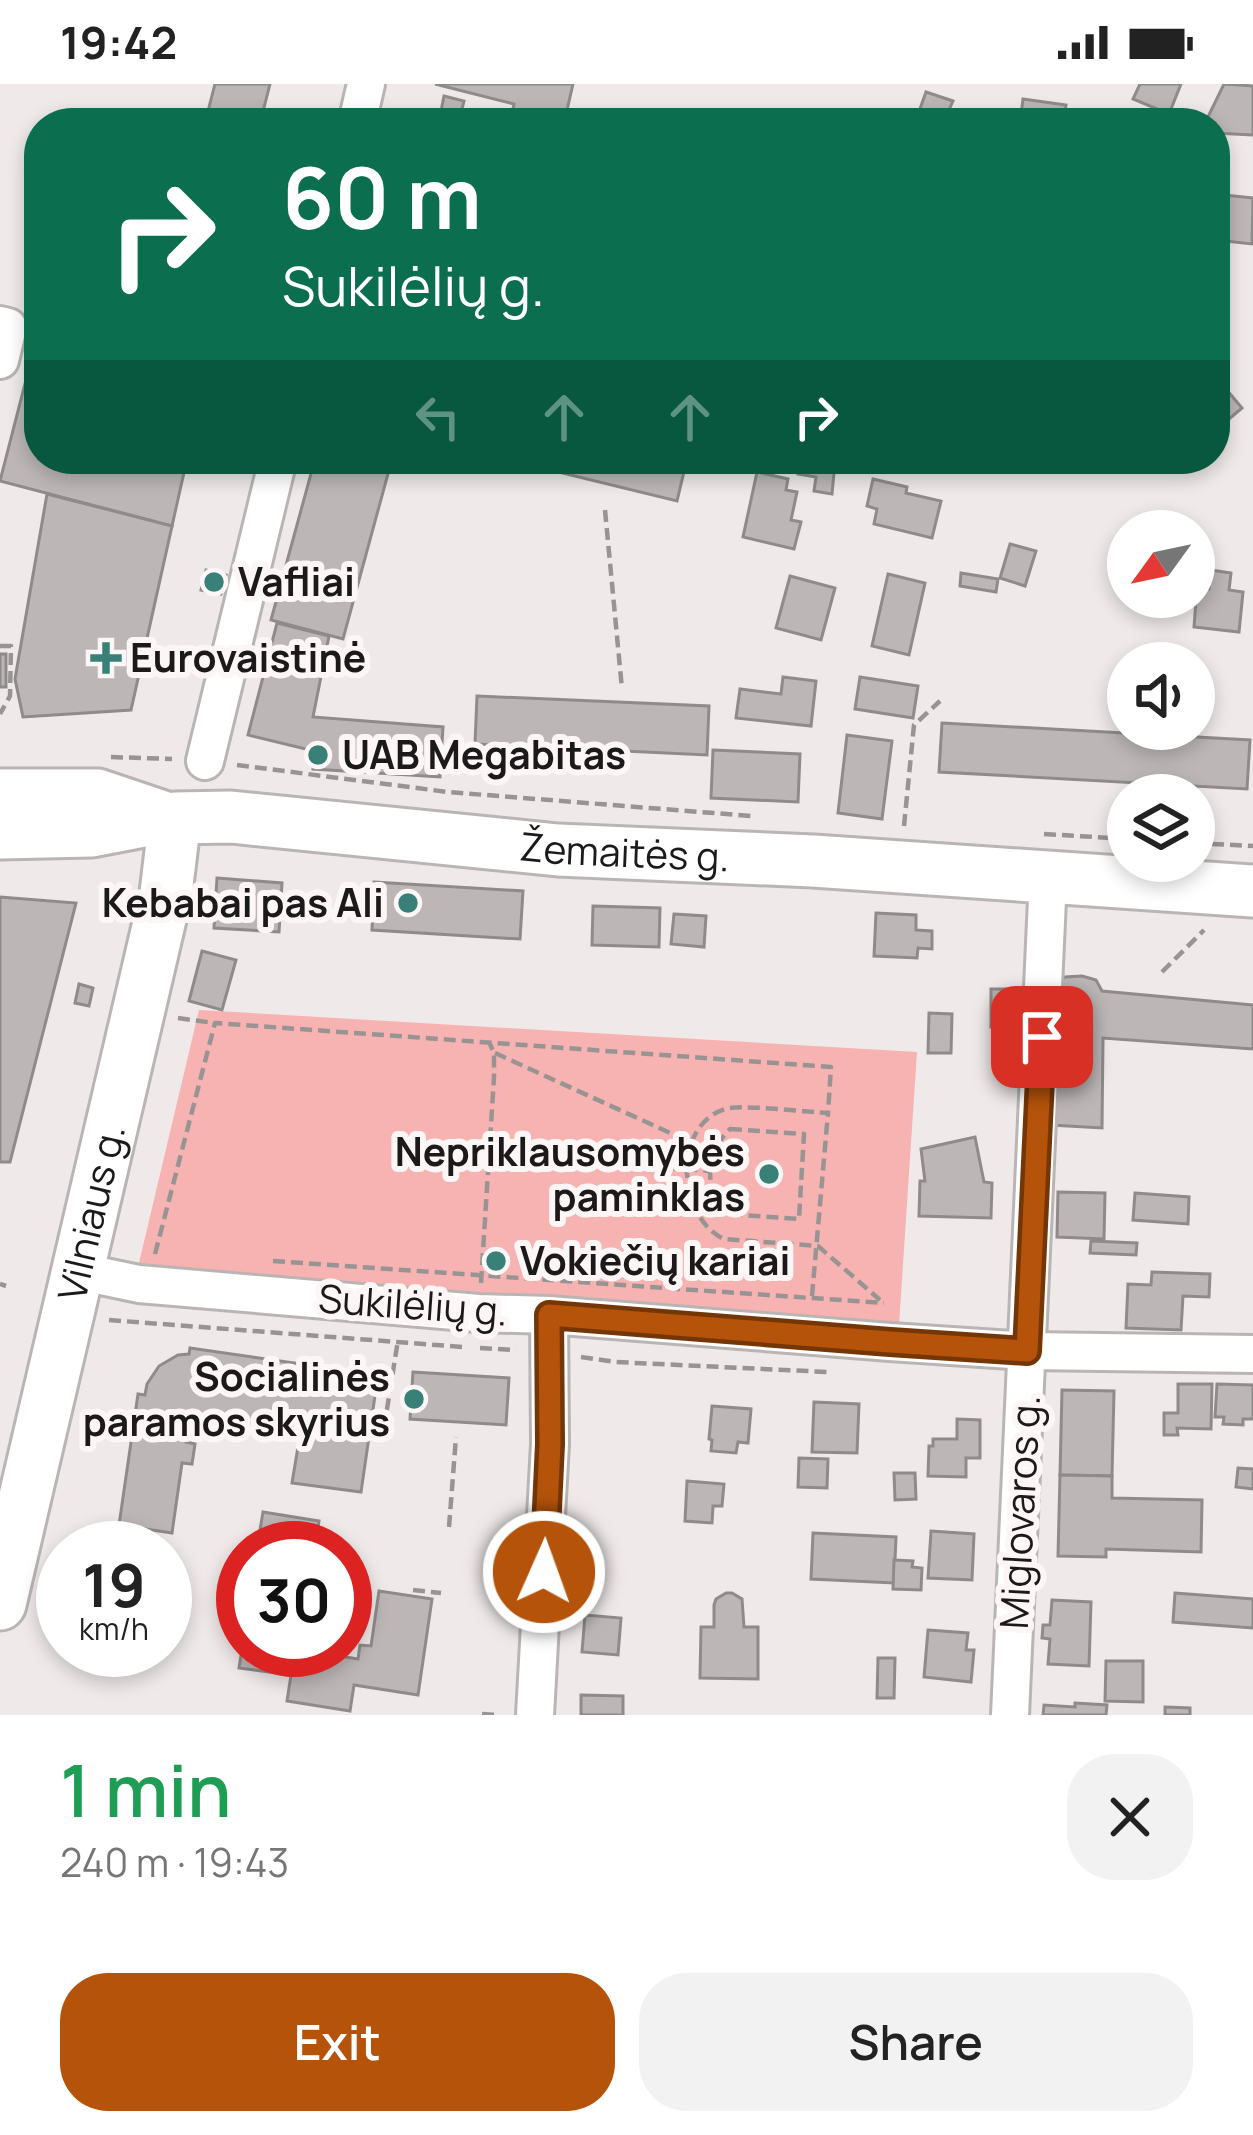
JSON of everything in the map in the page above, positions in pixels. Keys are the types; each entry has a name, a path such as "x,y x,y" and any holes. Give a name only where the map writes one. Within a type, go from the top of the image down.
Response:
{"highway":[{"name":"Žemaitės g.","path":"176,818 231,818 558,850 813,861 1043,855 1235,904"},
{"name":"Vilniaus g.","path":"0,1604 166,893 176,818"}],"main road":[{"name":"Žemaitės g.","path":"0,792 98,792 176,818"},
{"path":"0,836 92,834 176,818"}],"street":[{"path":"0,325 8,327 0,360"},
{"path":"221,763 275,474"},
{"name":"Miglovaros g.","path":"1010,1715 1043,855"},
{"name":"Sukilėlių g.","path":"77,1271 139,1284 478,1313 1027,1351 1253,1354"},
{"path":"535,1715 550,1444 549,1315"}],"path":[{"path":"605,510 622,689"},
{"path":"0,646 10,646 10,696 0,714"},
{"path":"904,826 914,725 940,701"},
{"path":"100,756 221,763 448,792 770,818"},
{"path":"1043,855 1107,843"},
{"path":"1215,844 1253,846"},
{"path":"1162,972 1235,904"},
{"path":"186,1018 831,1067 812,1296"},
{"path":"155,1253 215,1023"},
{"path":"482,1273 494,1053 489,1042"},
{"path":"494,1053 692,1143"},
{"path":"272,1261 884,1303 818,1246 724,1239 710,1232 690,1202 687,1170 692,1143 706,1120 727,1108 828,1113"},
{"path":"730,1129 804,1134 799,1219 727,1214 711,1192 710,1171 711,1153 730,1129"},
{"path":"488,1155 710,1171"},
{"path":"384,1428 404,1305"},
{"path":"106,1320 548,1352 616,1362 842,1372"},
{"path":"449,1527 456,1437"},
{"path":"413,1590 441,1593"},
{"path":"482,1714 499,1715"}],"shaded area":[{"path":"199,1010 917,1052 899,1325 138,1267"}],"building":[{"path":"215,84 270,84 264,108 209,108"},
{"path":"435,84 573,84 567,108 513,108 514,104"},
{"path":"1140,84 1181,84 1171,108 1155,108 1133,99"},
{"path":"1224,84 1253,86 1253,135 1230,134 1230,108 1212,108"},
{"path":"926,92 953,101 950,108 920,108"},
{"path":"444,96 464,101 462,108 442,108"},
{"path":"1023,99 1066,105 1066,108 1022,108"},
{"path":"1230,196 1253,198 1252,244 1230,242"},
{"path":"24,388 24,474 184,474 172,526 0,481"},
{"path":"1230,394 1242,408 1230,418"},
{"path":"311,474 388,474 343,639 271,620"},
{"path":"566,474 683,474 677,501"},
{"path":"757,474 788,479 786,490 797,492 791,520 801,522 794,549 743,537"},
{"path":"798,474 834,474 832,494 814,491 816,477"},
{"path":"873,479 941,501 932,538 874,524 877,509 867,506"},
{"path":"47,494 172,526 131,710 23,717 15,679"},
{"path":"1010,544 1036,551 1025,586 1000,578"},
{"name":"Vafliai","path":"206,570 226,575 221,594 201,590"},
{"path":"1215,571 1231,573 1229,590 1243,592 1239,632 1194,627 1195,618 1215,618"},
{"path":"961,573 998,579 996,592 960,586"},
{"path":"888,574 925,583 909,655 872,646"},
{"path":"790,576 835,588 821,640 776,628"},
{"path":"277,623 329,636 313,717 443,727 440,777 313,769 314,751 248,735"},
{"path":"0,654 6,654 6,687 0,687"},
{"path":"783,677 816,681 811,726 736,718 740,689 781,694"},
{"path":"860,677 918,686 913,718 855,709"},
{"path":"477,696 709,706 707,755 475,744"},
{"path":"942,723 1107,732 1107,750 1215,750 1215,738 1250,740 1247,789 1215,787 1215,774 1107,774 1107,781 939,772"},
{"path":"847,735 892,741 882,819 838,813"},
{"path":"713,750 800,754 798,802 711,798"},
{"path":"217,878 282,883 279,932 214,928"},
{"path":"374,882 523,891 520,939 372,930"},
{"path":"0,897 76,903 10,1162 0,1162"},
{"path":"593,906 660,908 659,947 592,945"},
{"path":"876,913 916,915 916,930 932,931 932,949 918,948 917,958 874,956"},
{"path":"674,914 706,916 704,947 671,944"},
{"path":"202,951 236,960 222,1010 189,1001"},
{"path":"1065,977 1096,980 1102,991 1253,1005 1253,1049 1103,1038 1102,1128 1051,1125 1053,1087 1063,1086 1063,1067 1054,1066 1055,1026 1064,1026 1051,1006 1055,987"},
{"path":"79,984 93,988 89,1006 75,1003"},
{"path":"991,989 1026,989 1025,1027 991,1027"},
{"path":"929,1013 952,1014 951,1053 928,1053"},
{"path":"975,1137 984,1182 992,1183 991,1218 919,1216 920,1181 925,1181 921,1149"},
{"path":"1058,1192 1105,1193 1104,1239 1057,1237"},
{"path":"1135,1193 1189,1197 1188,1224 1133,1220"},
{"path":"1091,1241 1137,1243 1136,1255 1090,1253"},
{"path":"1152,1272 1210,1274 1209,1297 1183,1296 1181,1330 1126,1328 1128,1284 1151,1285"},
{"path":"190,1348 378,1375 361,1492 292,1483 301,1429 190,1413 186,1442 195,1444 192,1464 182,1463 174,1521 120,1521 138,1394 145,1395 159,1366 189,1354"},
{"path":"413,1372 509,1378 506,1425 410,1419"},
{"path":"1178,1384 1212,1384 1211,1429 1177,1428 1178,1435 1164,1435 1164,1413 1178,1413"},
{"path":"1217,1384 1253,1385 1253,1419 1243,1419 1243,1425 1223,1424 1224,1417 1215,1417"},
{"path":"1062,1390 1114,1391 1112,1476 1060,1475"},
{"path":"814,1402 859,1404 857,1453 812,1452"},
{"path":"712,1406 751,1409 748,1443 738,1442 736,1453 711,1451"},
{"path":"957,1419 980,1420 980,1458 966,1458 966,1477 928,1476 929,1446 933,1439 957,1439"},
{"path":"799,1458 828,1459 827,1488 798,1487"},
{"path":"1238,1468 1253,1469 1253,1489 1236,1487"},
{"path":"894,1473 915,1473 916,1499 895,1500"},
{"path":"1060,1475 1112,1476 1112,1498 1202,1500 1201,1552 1106,1549 1106,1557 1058,1556"},
{"path":"687,1481 724,1484 722,1506 713,1506 712,1523 685,1521"},
{"path":"263,1512 319,1521 262,1521"},
{"path":"931,1531 974,1534 972,1580 928,1578"},
{"path":"813,1533 896,1537 894,1583 811,1579"},
{"path":"894,1560 913,1561 912,1567 922,1568 921,1590 893,1589"},
{"path":"379,1591 432,1599 418,1695 354,1685 350,1711 287,1701 291,1677 372,1677"},
{"path":"726,1593 742,1599 744,1627 758,1627 758,1679 700,1678 701,1627 714,1627 716,1599"},
{"path":"1175,1593 1253,1599 1253,1628 1173,1622"},
{"path":"1052,1600 1091,1602 1089,1666 1048,1664 1050,1639 1042,1638 1043,1625 1050,1625"},
{"path":"585,1615 621,1618 618,1655 582,1652"},
{"path":"928,1630 968,1633 966,1650 974,1650 971,1682 924,1677"},
{"path":"878,1658 895,1658 894,1698 877,1698"},
{"path":"1106,1661 1143,1661 1143,1702 1105,1701"},
{"path":"581,1695 623,1696 623,1715 581,1715"},
{"path":"1075,1703 1107,1705 1106,1715 1043,1715 1044,1705 1075,1707"},
{"path":"1165,1707 1190,1708 1190,1715 1165,1715"}],"place":[{"name":"Vafliai","path":"214,582"},
{"name":"Eurovaistinė","path":"106,658"},
{"name":"UAB Megabitas","path":"318,755"},
{"name":"Kebabai pas Ali","path":"408,903"},
{"name":"Nepriklausomybės paminklas","path":"769,1174"},
{"name":"Vokiečių kariai","path":"496,1261"},
{"name":"Socialinės paramos skyrius","path":"414,1399"}],"route":[{"path":"544,1572 549,1315 1027,1351 1042,1037"}]}
